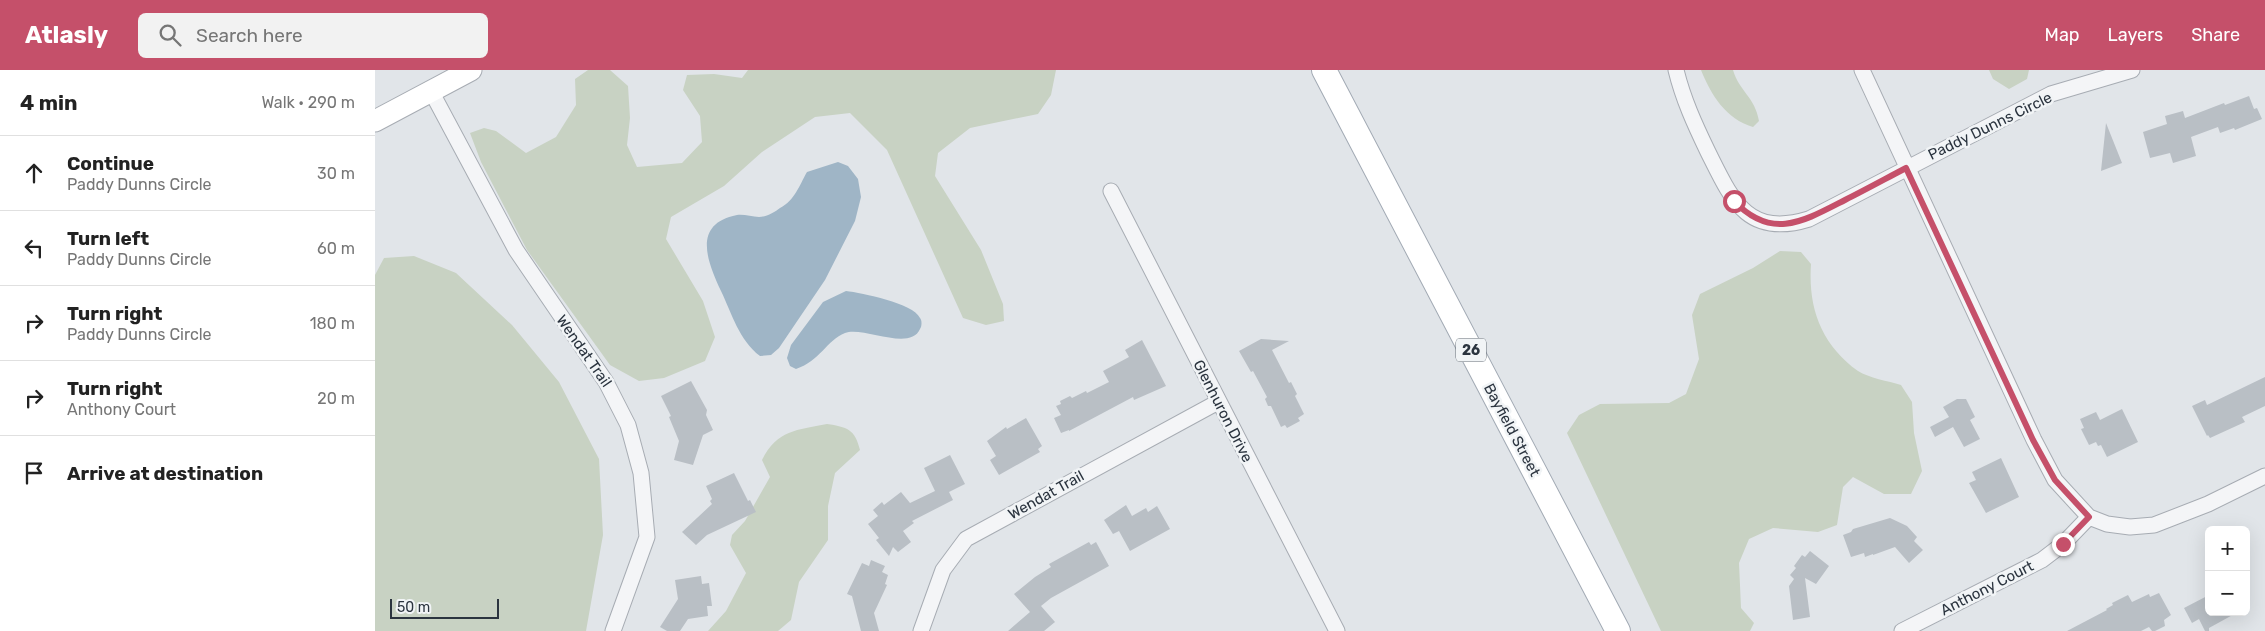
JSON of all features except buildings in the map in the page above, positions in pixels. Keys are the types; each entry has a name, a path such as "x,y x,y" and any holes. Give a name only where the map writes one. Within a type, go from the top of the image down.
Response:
{"main road":[{"name":"Bayfield Street","path":"1324,70 1618,631"}],"street":[{"path":"375,121 471,70"},
{"name":"Paddy Dunns Circle","path":"1676,70 1691,119 1728,192 1742,209 1760,220 1781,225 1809,219 2051,94 2132,70"},
{"path":"1862,70 2033,440 2055,480 2089,517 2114,525 2129,527 2153,525 2208,504 2265,476"},
{"name":"Wendat Trail","path":"431,91 515,250 606,382 628,424 641,473 647,537 613,631"},
{"name":"Glenhuron Drive","path":"1111,191 1337,631"},
{"name":"Wendat Trail","path":"921,631 943,570 966,539 1218,402"},
{"name":"Anthony Court","path":"1902,631 2042,560 2063,544 2089,517"}],"green space":[{"path":"588,70 610,70 628,86 630,118 627,145 637,167 682,163 702,142 700,116 683,90 687,75 714,74 742,78 748,70 1056,70 1051,95 1038,114 970,128 938,153 935,176 981,250 1003,304 1004,321 986,325 963,318 887,150 850,113 815,117 762,152 724,186 671,217 666,239 703,301 715,337 705,361 664,378 639,381 610,365 527,250 481,162 470,133 484,128 496,131 526,153 556,137 576,105 575,79"},
{"path":"1701,70 1733,70 1739,83 1751,100 1759,121 1753,127 1743,123 1727,112 1715,97"},
{"path":"1989,70 2029,70 2027,79 2009,89 1993,79"},
{"path":"1780,251 1801,252 1811,264 1812,295 1815,310 1819,324 1835,349 1858,371 1901,385 1912,402 1914,433 1922,471 1911,494 1884,494 1853,477 1843,487 1837,525 1818,532 1773,528 1749,539 1739,563 1741,608 1754,623 1750,631 1661,631 1567,433 1579,415 1600,404 1669,403 1686,394 1699,359 1692,315 1700,294 1753,268"},
{"path":"414,256 456,273 512,325 559,382 599,459 603,535 586,631 375,631 375,275 384,258"},
{"path":"827,424 840,426 853,433 860,450 835,473 828,506 828,540 799,582 791,620 778,631 708,631 726,611 746,573 730,545 732,535 745,521 770,477 762,460 768,450 781,437 797,430"}],"water":[{"path":"838,162 848,166 858,179 861,197 855,221 825,280 779,348 771,355 760,356 741,334 716,280 708,257 708,236 713,227 723,220 737,215 759,217 773,213 793,197 807,172"},
{"path":"846,291 898,303 908,308 921,319 921,328 915,335 897,339 863,333 845,333 833,340 811,361 796,369 790,366 787,358 791,345 823,302"}],"route":[{"path":"1734,201 1750,215 1760,220 1770,224 1791,224 1809,219 1906,168 2033,440 2055,480 2089,517 2063,544"}]}
